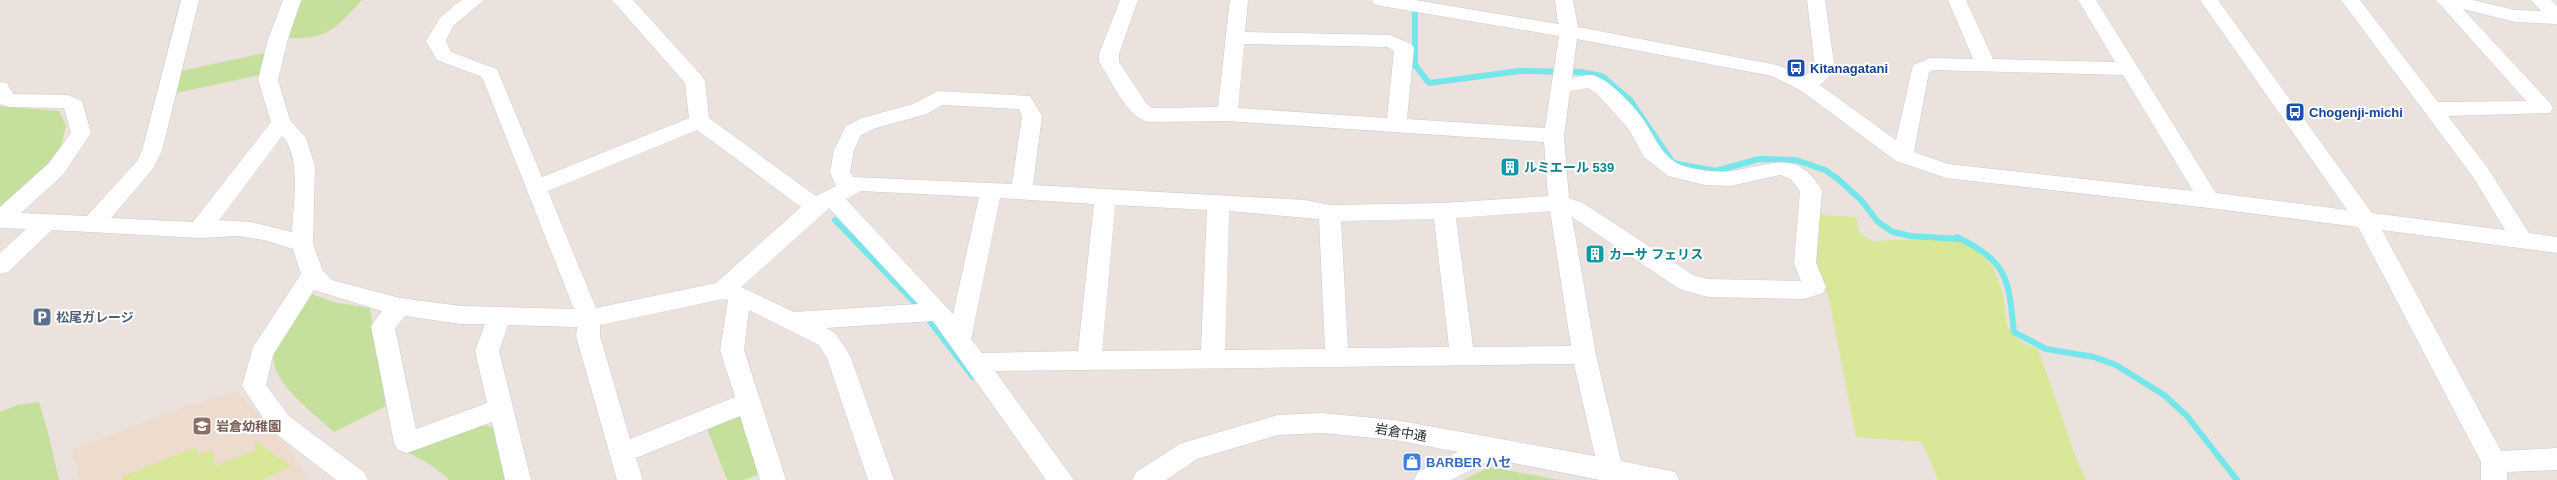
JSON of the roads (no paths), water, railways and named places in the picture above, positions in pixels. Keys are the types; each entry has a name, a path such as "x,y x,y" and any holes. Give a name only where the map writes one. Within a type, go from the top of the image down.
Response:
{"street":[{"path":"92,225 145,165 152,151 190,0"},
{"path":"292,0 278,39 268,80 281,123 296,138 305,166 302,244 313,275 324,286 400,307 461,315 589,318 732,292 831,197 858,183 1305,208 1330,213 1444,211 1559,203 1575,208 1686,282 1708,288 1804,290 1815,288 1805,263 1811,190 1798,174 1781,168 1730,179 1705,178 1675,171 1651,152 1636,124 1604,89 1591,80 1560,86"},
{"path":"475,0 456,12 440,28 436,41 444,56 490,73 538,187 589,318 588,336 630,480"},
{"path":"621,0 629,6 641,24 695,81 699,121"},
{"path":"1129,0 1109,54 1109,62 1139,108 1148,115 1227,114 1554,136"},
{"path":"1227,114 1239,0"},
{"path":"1381,0 1568,31 1777,71 1807,85 1903,156 1946,171 2209,200 2366,221 2521,238 2557,244"},
{"path":"1564,0 1568,31 1554,136 1559,203 1584,355 1613,475"},
{"path":"1807,85 1825,70 1816,0"},
{"path":"1957,0 1986,66"},
{"path":"2087,0 2209,200"},
{"path":"2209,0 2366,221 2494,471 2557,459"},
{"path":"2350,0 2480,172 2521,238"},
{"path":"2432,109 2543,108 2445,0"},
{"path":"2450,0 2515,16 2557,18"},
{"path":"2540,0 2557,18"},
{"path":"1235,38 1390,41 1404,48 1396,125"},
{"path":"1903,156 1920,69 1930,64 2129,69"},
{"path":"0,88 2,96 9,100 68,102 75,106 81,133 62,163 47,180 0,219"},
{"path":"831,197 840,172 844,150 853,131 869,123 920,109 938,98 1023,101 1028,106 1032,116 1022,192"},
{"path":"538,187 699,121"},
{"path":"699,121 831,197 929,313 959,342 976,362 1061,480"},
{"path":"199,230 281,123"},
{"path":"959,342 991,190"},
{"path":"1089,360 1105,197"},
{"path":"1213,359 1218,203"},
{"path":"1444,211 1462,356"},
{"path":"1330,213 1337,358"},
{"path":"0,219 199,230 218,226 282,236 302,244"},
{"path":"0,266 47,222"},
{"path":"313,275 282,318 261,354 254,386 280,423 355,480"},
{"path":"732,292 827,339 838,355 881,480"},
{"path":"732,292 732,350 773,480"},
{"path":"400,307 383,326 407,443 500,408"},
{"path":"791,321 929,313"},
{"path":"500,316 487,350 518,480"},
{"path":"976,362 1584,355"},
{"path":"622,452 749,402"},
{"name":"岩倉中通","path":"1145,480 1190,451 1278,425 1322,423 1359,426 1490,448 1613,475 1666,480"},
{"path":"1427,480 1490,448"}],"waterway":[{"path":"1415,0 1415,65 1429,83 1519,71 1580,72 1602,76 1630,100 1673,163 1716,171 1759,159 1796,160 1825,170 1838,179 1861,200 1878,222 1893,232 1911,236 1960,239 1957,237 1974,246 1987,255 2003,274 2010,298 2014,332 2046,349 2094,357 2116,365 2164,395 2187,416 2237,480"},
{"path":"835,220 918,306 973,377"}],"place":[{"name":"Kitanagatani","path":"1796,68"},
{"name":"Chogenji-michi","path":"2295,112"},
{"name":"ルミエール 539","path":"1510,167"},
{"name":"カーサ フェリス","path":"1595,254"},
{"name":"松尾ガレージ","path":"42,317"},
{"name":"岩倉幼稚園","path":"202,426"},
{"name":"BARBER ハセ","path":"1412,462"}]}
